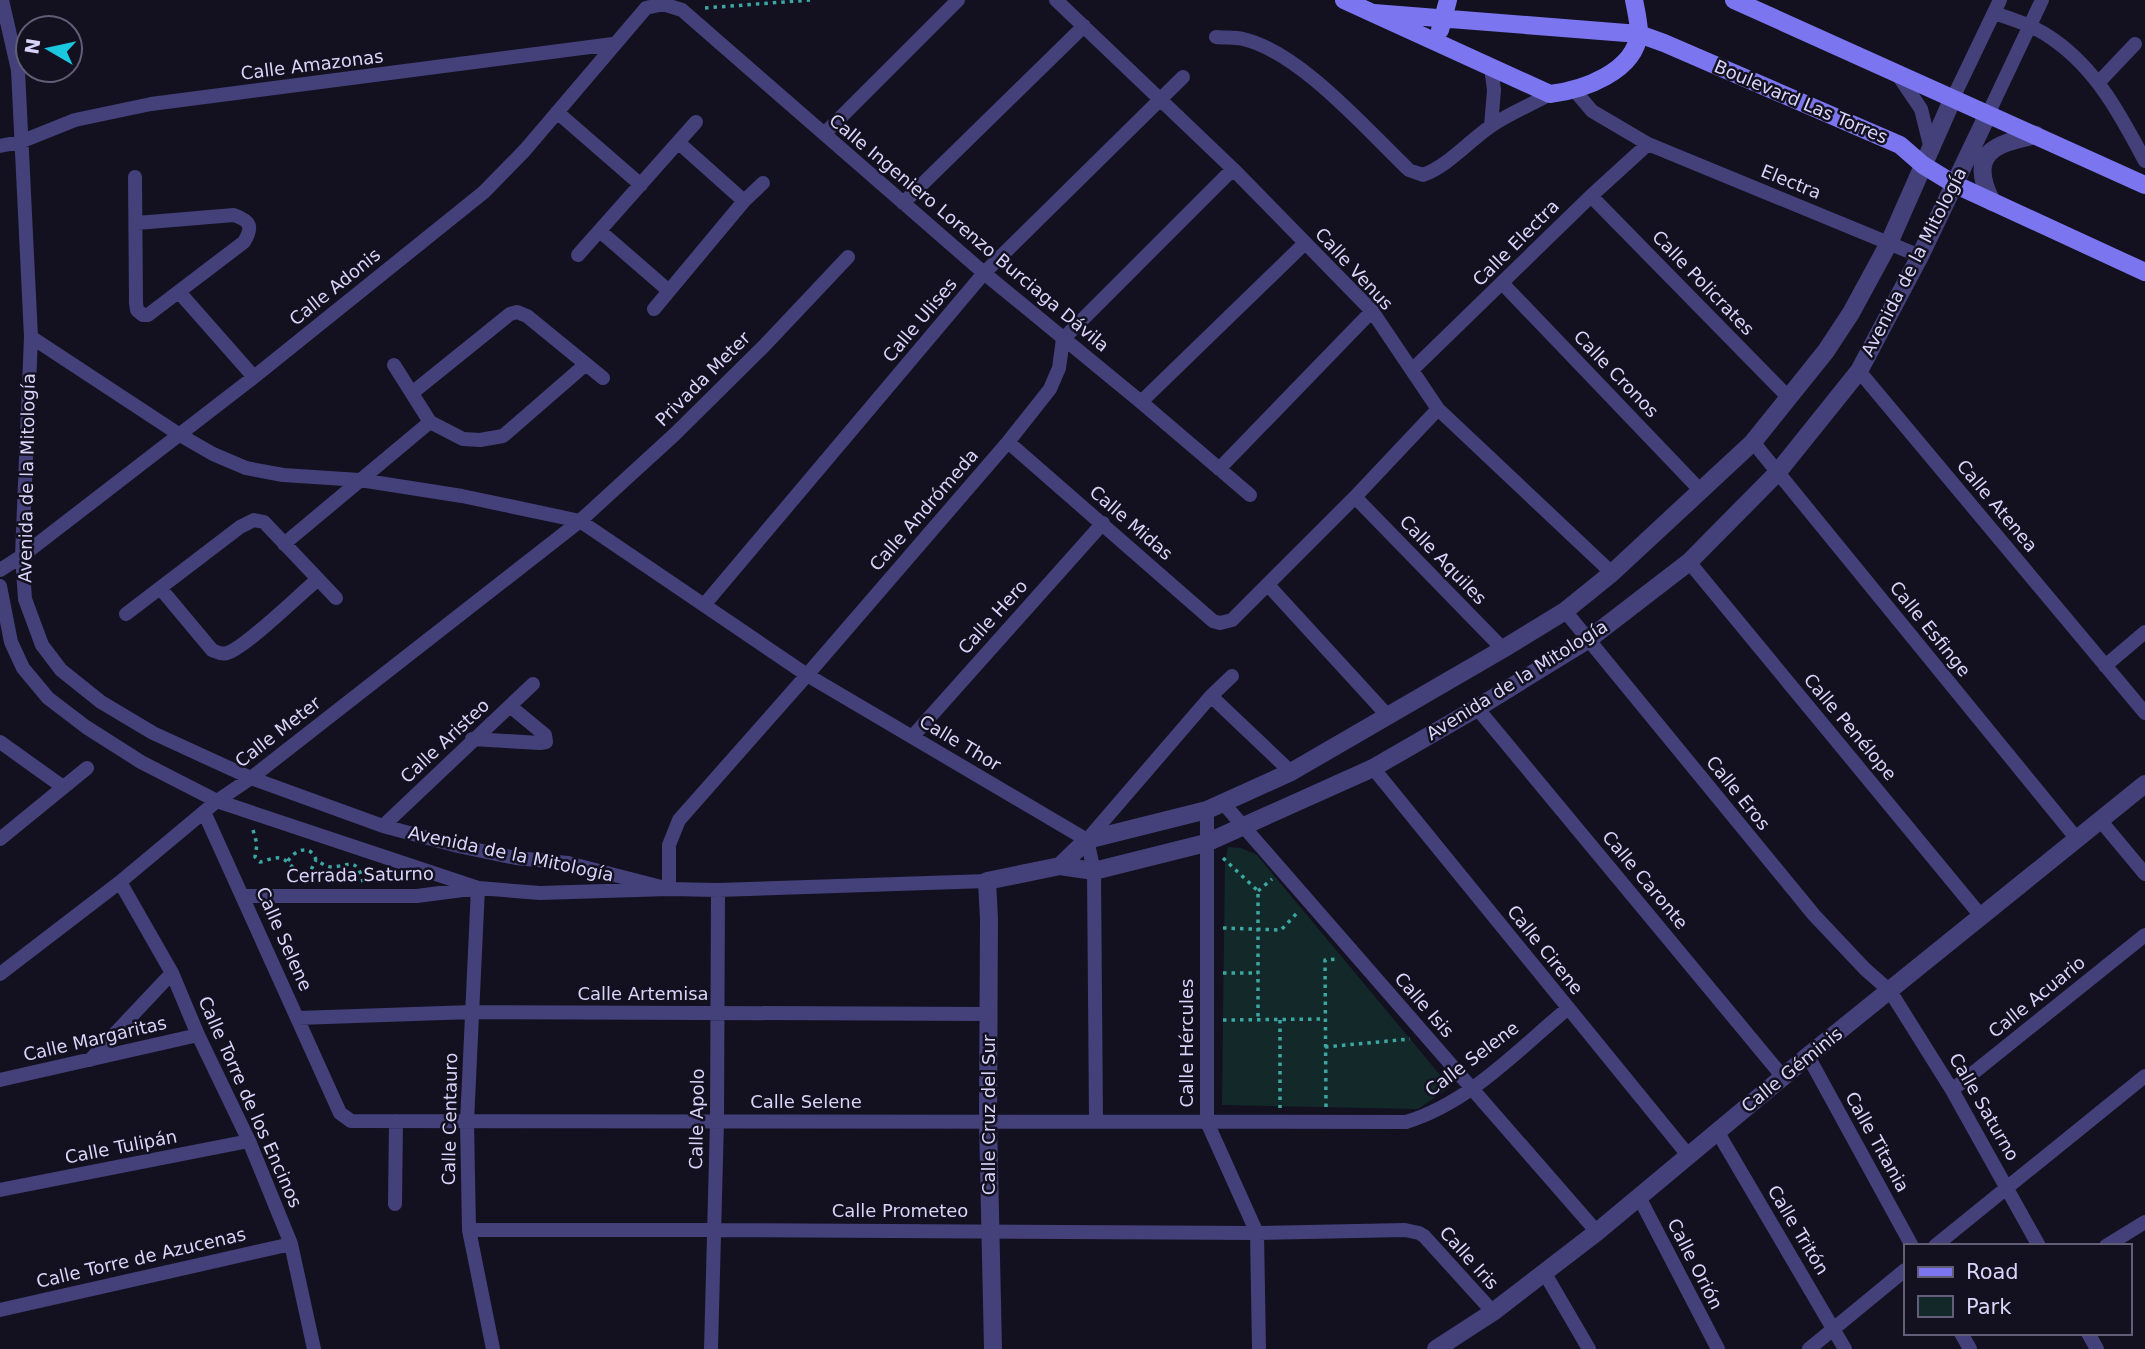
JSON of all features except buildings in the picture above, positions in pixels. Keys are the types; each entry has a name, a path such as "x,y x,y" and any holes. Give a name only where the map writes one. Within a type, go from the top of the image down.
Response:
{"main road":[{"name":"Boulevard Las Torres","path":"1344,0 1550,94"},
{"path":"1437,41 1448,0"},
{"path":"1550,94 1575,91 1602,79 1629,57 1639,34 1634,0"},
{"path":"1734,0 2145,185"},
{"name":"Boulevard Las Torres","path":"1374,13 1639,34 1927,157 1954,184 2145,272"}],"street":[{"name":"Avenida de la Mitología","path":"2,0 18,70 31,337 22,556 25,599 43,645 61,670 101,702 153,733 251,778 383,826 493,853 568,863 669,889"},
{"path":"824,134 958,0"},
{"name":"Calle Venus","path":"1056,0 1233,169 1372,312 1438,409 1612,573"},
{"name":"Avenida de la Mitología","path":"0,586 11,642 23,668 48,698 86,727 141,762 217,801 478,888 540,893 987,881 1060,866 1094,871 1206,843 1373,768 1477,708 1589,639 1689,562 1777,473 1859,371 1920,256 2042,0"},
{"name":"Calle Ingeniero Lorenzo Burciaga Dávila","path":"663,4 682,9 984,274 1250,495"},
{"name":"Calle Adonis","path":"0,570 180,435 484,192 646,8 663,4"},
{"name":"Avenida de la Mitología","path":"1060,866 1087,840 1215,807 1291,772 1565,611 1612,573 1753,442 1826,351 1851,313 1889,243 1953,98 1997,7"},
{"path":"1997,7 2053,38 2074,56 2118,110 2145,161"},
{"path":"903,204 1084,26"},
{"path":"1216,37 1244,39 1283,57 1314,79 1415,173 1423,175 1430,173 1491,126 1550,94"},
{"name":"Calle Amazonas","path":"0,146 20,142 75,120 150,104 613,44"},
{"path":"2098,83 2135,44"},
{"path":"1491,67 1494,90 1491,126"},
{"path":"1898,75 1921,109 1927,157"},
{"name":"Calle Ulises","path":"704,605 984,274 1183,77"},
{"name":"Electra","path":"1575,91 1592,111 1647,144 1920,256"},
{"path":"557,112 641,185"},
{"path":"578,256 696,122"},
{"path":"1992,202 1982,173 1988,155 2006,142 2036,135"},
{"path":"679,143 744,201"},
{"name":"Calle Electra","path":"1412,370 1647,144"},
{"path":"1063,339 1233,169"},
{"path":"135,177 137,310 143,315 148,315 244,242 250,232 249,224 244,218 234,215 137,223"},
{"path":"654,309 744,201 763,183"},
{"name":"Calle Policrates","path":"1591,196 1788,397"},
{"path":"601,232 669,291"},
{"path":"1141,402 1304,244"},
{"name":"Privada Meter","path":"580,522 764,346 848,257"},
{"name":"Calle Cronos","path":"1503,284 1701,491"},
{"path":"179,292 254,377"},
{"path":"412,393 510,314 517,312 527,316 603,379"},
{"path":"1219,469 1372,312"},
{"name":"Avenida de la Mitología","path":"31,337 180,435 213,454 246,468 283,475 360,480 462,496 580,522"},
{"name":"Calle Andrómeda","path":"669,889 669,845 679,820 1008,442 1050,389 1059,368 1063,339"},
{"path":"394,365 430,422 463,439 492,440 503,436 586,364"},
{"name":"Calle Atenea","path":"1859,371 2145,713"},
{"path":"1388,716 1268,585 1438,409"},
{"path":"284,544 430,422"},
{"name":"Calle Midas","path":"1008,442 1213,621 1220,623 1232,620 1268,585"},
{"name":"Calle Esfinge","path":"1753,442 2077,839"},
{"name":"Calle Aquiles","path":"1355,497 1503,649"},
{"path":"126,614 240,527 254,520 264,522 335,598"},
{"name":"Calle Thor","path":"580,522 807,675 1087,840"},
{"name":"Calle Meter","path":"0,974 120,882 217,801 251,778 580,522"},
{"name":"Calle Hero","path":"912,737 1103,523"},
{"name":"Calle Penélope","path":"1689,562 1981,916"},
{"path":"161,589 212,650 226,654 244,643 317,580"},
{"name":"Calle Eros","path":"1565,611 1814,915 1890,992"},
{"path":"2105,666 2145,632"},
{"path":"1096,1121 1094,871 1087,840 1232,676"},
{"name":"Calle Aristeo","path":"383,826 533,684"},
{"path":"1212,696 1291,772"},
{"path":"472,739 546,742 545,735 511,707"},
{"name":"Calle Caronte","path":"1477,708 1783,1077"},
{"path":"0,742 63,787"},
{"path":"0,839 87,768"},
{"name":"Calle Cirene","path":"1373,768 1688,1155"},
{"name":"Calle Géminis","path":"1436,1349 1493,1312 1597,1233 1808,1056 2145,784"},
{"name":"Calle Isis","path":"1215,807 1243,826 1597,1233"},
{"name":"Calle Hércules","path":"1215,807 1206,843 1206,1122 1257,1233 1259,1349"},
{"name":"Calle Selene","path":"204,812 340,1113 351,1121 1406,1122 1431,1115 1471,1089 1567,1009"},
{"path":"2100,820 2145,874"},
{"name":"Calle Cruz del Sur","path":"987,881 993,1349"},
{"name":"Calle Torre de los Encinos","path":"120,882 172,973 198,1035 249,1141 291,1244 314,1349"},
{"name":"Cerrada Saturno","path":"244,896 417,896 478,888"},
{"name":"Calle Centauro","path":"478,888 467,1122 469,1230 493,1349"},
{"name":"Calle Apolo","path":"711,1349 717,1121 718,890"},
{"name":"Calle Acuario","path":"1952,1090 2145,935"},
{"path":"90,1060 172,973"},
{"name":"Calle Saturno","path":"1890,992 1952,1090 2038,1244"},
{"name":"Calle Artemisa","path":"298,1018 472,1012 988,1014"},
{"name":"Calle Margaritas","path":"0,1080 198,1035"},
{"name":"Calle Titania","path":"1808,1056 1911,1244"},
{"path":"1937,1244 2145,1076"},
{"path":"395,1204 396,1121"},
{"name":"Calle Tritón","path":"1717,1131 1845,1349"},
{"name":"Calle Tulipán","path":"0,1190 249,1141"},
{"name":"Calle Orión","path":"1639,1197 1718,1349"},
{"path":"2109,1244 2145,1222"},
{"name":"Calle Prometeo","path":"469,1230 1257,1233 1415,1231"},
{"name":"Calle Iris","path":"1415,1231 1424,1236 1493,1312"},
{"name":"Calle Torre de Azucenas","path":"0,1310 291,1244"},
{"path":"1809,1349 1904,1271"},
{"path":"1544,1272 1590,1349"}],"path":[{"path":"682,9 810,0"},
{"path":"247,811 257,844 257,859 264,862 280,858 288,861 294,871 303,874 310,872 316,860"},
{"path":"1206,843 1258,891 1258,1020"},
{"path":"288,861 293,853 303,849 313,853 316,860 330,867 347,863 361,873 367,896"},
{"path":"1207,928 1281,930 1309,902"},
{"path":"1326,1123 1325,960 1358,959"},
{"path":"1207,973 1258,973"},
{"path":"1206,1020 1325,1018"},
{"path":"1280,1020 1280,1123"},
{"path":"1325,1047 1426,1037"}],"green space":[{"path":"1228,847 1241,848 1257,855 1450,1087 1418,1109 1222,1105 1225,861"}]}
